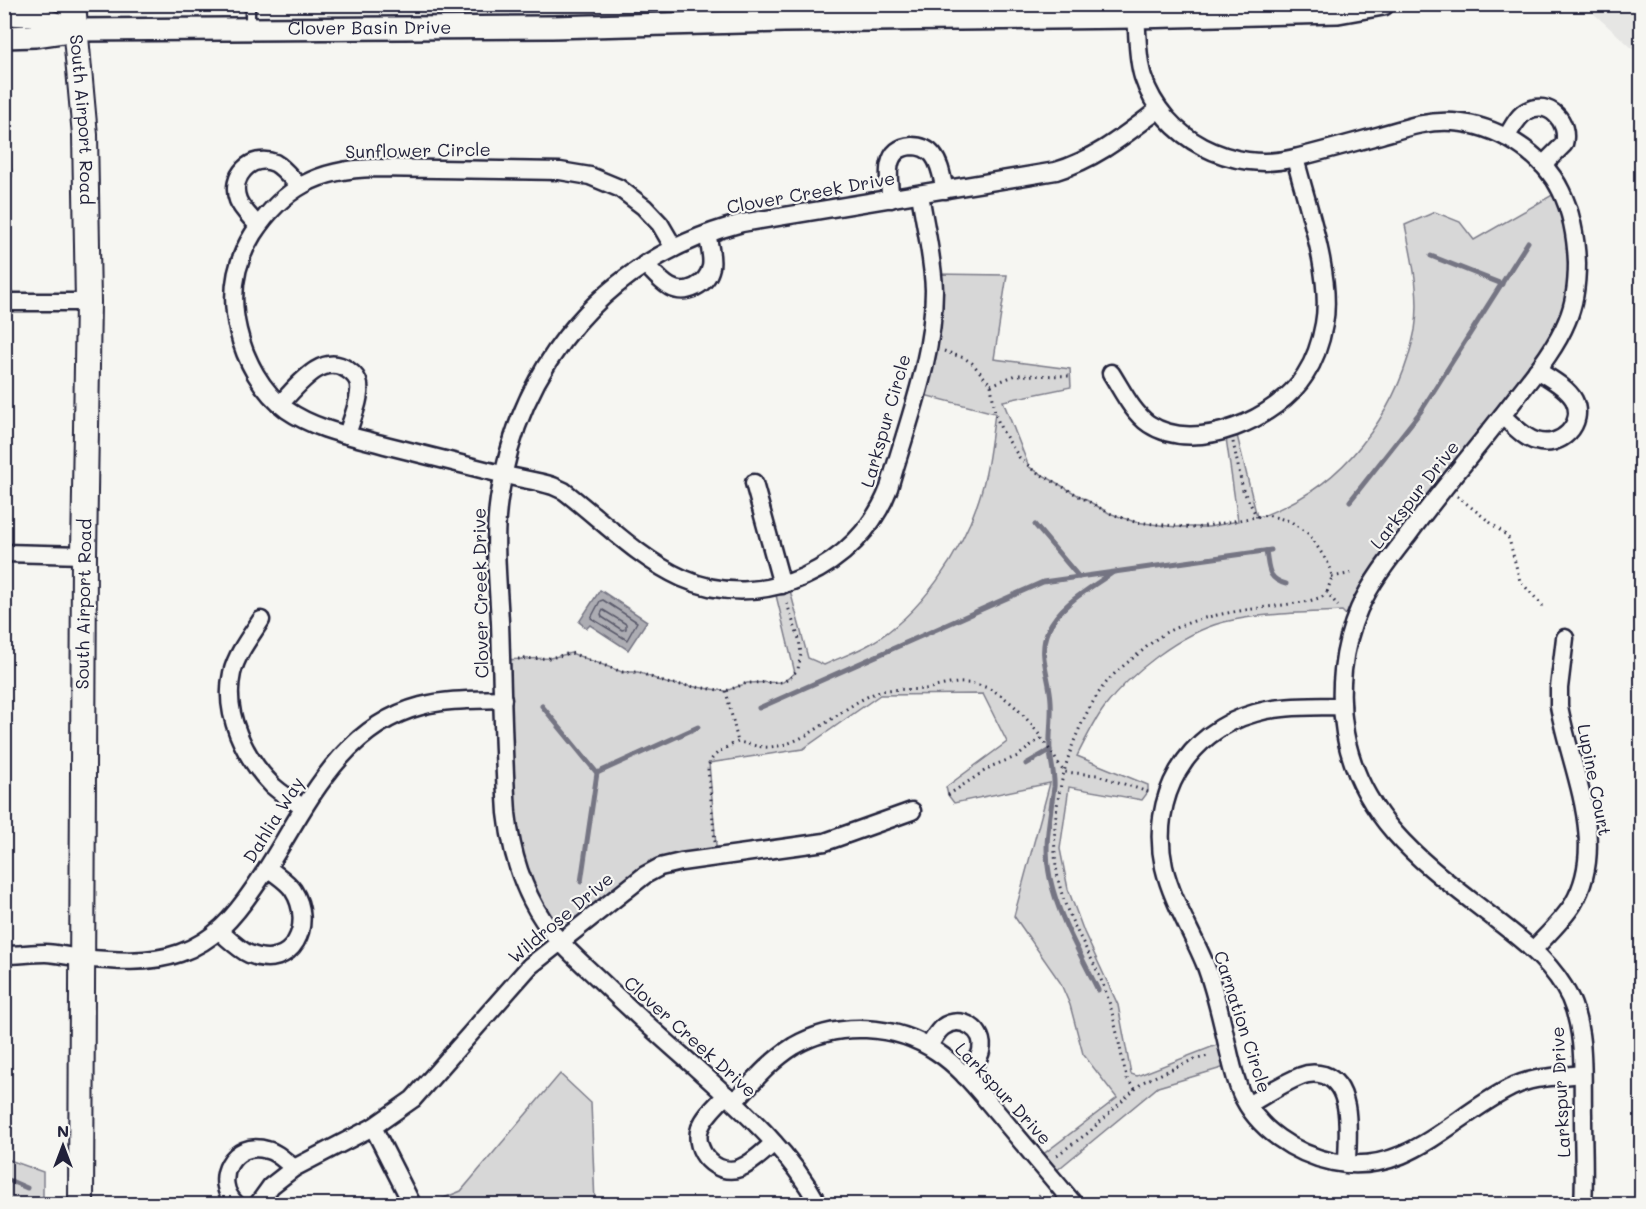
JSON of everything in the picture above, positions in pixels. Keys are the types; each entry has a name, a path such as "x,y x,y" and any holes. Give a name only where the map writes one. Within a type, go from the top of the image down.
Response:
{"main road":[{"name":"South Airport Road","path":"73,4 85,135 88,302 84,555 81,1204"}],"street":[{"name":"Clover Basin Drive","path":"4,37 35,36 76,30 552,27 784,21 1136,17 1383,4"},
{"name":"Clover Basin Drive","path":"4,14 32,15 76,30"},
{"path":"1136,17 1141,70 1158,110"},
{"path":"1506,137 1517,120 1528,111 1543,109 1558,116 1564,127 1565,140 1559,150 1543,165"},
{"name":"Larkspur Drive","path":"1158,110 1183,134 1222,155 1257,163 1295,159 1434,122 1476,125 1517,144 1543,165 1561,190 1571,217 1576,245 1573,306 1568,318 1537,370 1421,518 1366,595 1353,623 1347,646 1342,682 1342,706 1352,759 1362,785 1380,816 1418,858 1534,949 1558,977 1574,1007 1580,1038 1582,1074 1583,1204"},
{"name":"Clover Creek Drive","path":"818,1204 800,1174 774,1143 730,1099 560,942 544,922 530,897 511,840 506,786 497,536 503,474 511,443 523,408 549,360 592,307 624,279 674,248 707,234 749,222 1030,177 1072,167 1099,154 1158,110"},
{"path":"891,199 889,173 892,157 898,150 912,146 924,148 933,154 945,190"},
{"path":"1111,373 1141,418 1162,430 1187,435 1218,432 1246,422 1285,398 1299,383 1311,366 1318,350 1325,322 1326,294 1322,267 1295,159"},
{"path":"258,226 237,199 236,182 242,171 256,163 273,163 281,167 299,186"},
{"name":"Sunflower Circle","path":"503,474 347,435 302,419 280,404 252,368 242,346 235,315 234,289 237,267 244,249 258,226 275,206 299,186 328,174 352,169 573,171 604,181 633,198 655,218 674,248"},
{"name":"Larkspur Circle","path":"503,474 550,485 564,491 641,552 689,580 710,586 783,592 818,571 856,540 876,514 889,488 922,373 931,328 933,274 920,195"},
{"path":"645,264 671,288 681,290 694,288 705,280 710,269 707,234"},
{"path":"4,302 88,302"},
{"path":"280,404 320,367 334,364 345,368 354,374 358,385 347,435"},
{"path":"1503,416 1536,441 1553,442 1569,433 1576,416 1574,400 1567,391 1537,370"},
{"path":"754,483 783,592"},
{"path":"4,553 84,555"},
{"path":"261,620 239,656 232,673 230,697 233,719 241,739 258,768 274,786 303,807"},
{"name":"Lupine Court","path":"1534,949 1572,906 1583,881 1587,855 1586,820 1559,706 1565,638"},
{"name":"Dahlia Way","path":"4,955 46,953 81,958 135,961 172,956 192,948 219,931 239,910 268,868 303,807 342,753 391,718 411,709 459,700 503,699"},
{"name":"Carnation Circle","path":"1342,706 1270,710 1248,715 1232,722 1208,737 1189,754 1175,774 1166,798 1161,835 1165,868 1209,975 1239,1089 1248,1105 1266,1127 1284,1142 1315,1157 1347,1164 1376,1163 1408,1153 1515,1085 1535,1079 1582,1074"},
{"name":"Wildrose Drive","path":"258,1204 272,1186 294,1168 373,1127 413,1100 523,973 627,888 660,867 681,861 825,842 912,811"},
{"path":"219,931 244,951 260,957 282,954 296,942 302,925 298,901 290,886 268,868"},
{"path":"929,1046 940,1030 948,1024 961,1022 974,1028 979,1035 981,1051 965,1076"},
{"name":"Larkspur Drive","path":"730,1099 787,1051 806,1040 850,1029 879,1030 903,1036 929,1046 965,1076 1074,1204"},
{"path":"1248,1105 1301,1076 1315,1074 1328,1077 1339,1085 1344,1097 1347,1164"},
{"path":"730,1099 707,1116 699,1132 699,1147 710,1162 726,1169 739,1168 774,1143"},
{"path":"373,1127 412,1204"},
{"path":"236,1204 227,1194 225,1178 231,1161 240,1153 251,1149 267,1150 294,1168"}],"lane":[{"path":"250,4 250,29"},
{"path":"4,145 6,175 4,176"}],"path":[{"path":"942,350 972,363 991,385 998,422 1007,441 1022,461 1033,470 1109,513 1149,524 1189,528 1276,516 1303,529 1329,563 1332,577 1327,592 1309,601 1202,620 1174,629 1155,640 1113,675 1102,688 1074,743 1064,772 1054,838 1059,882 1065,905 1103,983 1127,1079 1135,1089"},
{"path":"991,385 1016,375 1071,376"},
{"path":"1233,442 1243,490 1257,517"},
{"path":"1456,495 1506,535 1520,580 1543,606"},
{"path":"1332,577 1353,573"},
{"path":"516,660 550,658 571,653 622,672 638,672 666,682 726,691 747,683 783,682 798,669 801,657 800,643 783,592"},
{"path":"1327,592 1338,606"},
{"path":"716,842 708,764 711,759 738,742 764,747 788,743 804,736 881,690 922,689 958,682 979,685 998,693 1042,737 1064,772"},
{"path":"726,691 738,742"},
{"path":"948,795 992,766 1018,756 1042,737"},
{"path":"1064,772 1096,775 1148,792"},
{"path":"1057,1155 1088,1133 1135,1089 1154,1076 1208,1056"},
{"path":"1030,1204 1043,1191"}],"shaded area":[{"path":"1584,5 1641,5 1641,56"},
{"path":"1561,190 1569,211 1571,312 1446,486 1354,623 1342,611 1283,614 1224,622 1191,635 1158,656 1128,681 1104,708 1077,756 1148,785 1148,792 1142,800 1069,787 1060,849 1068,889 1084,932 1118,1005 1131,1074 1137,1076 1227,1041 1232,1065 1158,1087 1050,1176 1037,1159 1117,1098 1083,1054 1070,1005 1060,982 1014,916 1050,783 954,803 948,795 946,787 1007,742 983,694 880,695 803,749 709,763 717,857 673,863 560,942 516,859 501,660 550,658 571,653 622,672 638,672 666,683 726,691 747,683 783,682 795,673 774,587 788,583 808,658 824,665 870,644 906,616 937,581 962,541 985,478 995,413 916,393 933,274 1007,275 994,359 1070,369 1071,387 1003,401 1029,467 1109,513 1135,522 1176,527 1209,527 1238,521 1225,431 1235,427 1257,517 1287,505 1311,491 1353,455 1371,433 1399,383 1415,330 1416,290 1405,225 1435,212 1460,222 1474,240"},
{"path":"560,1074 591,1103 595,1204 429,1204 461,1191"},
{"path":"4,1158 43,1172 43,1204 5,1204"}],"water":[{"path":"600,590 647,621 628,650 590,625 587,628 579,622"}],"waterway":[{"path":"1350,501 1421,411 1528,242"},
{"path":"1431,256 1502,284"},
{"path":"1035,525 1079,577"},
{"path":"759,708 1043,582 1271,550"},
{"path":"1266,551 1272,576 1286,584"},
{"path":"1098,990 1064,922 1048,866 1048,832 1054,783 1050,751 1051,701 1044,648 1048,630 1060,612 1112,573"},
{"path":"542,706 597,773 581,882"},
{"path":"597,773 698,727"},
{"path":"1026,764 1050,750"},
{"path":"4,1178 27,1188"}]}
